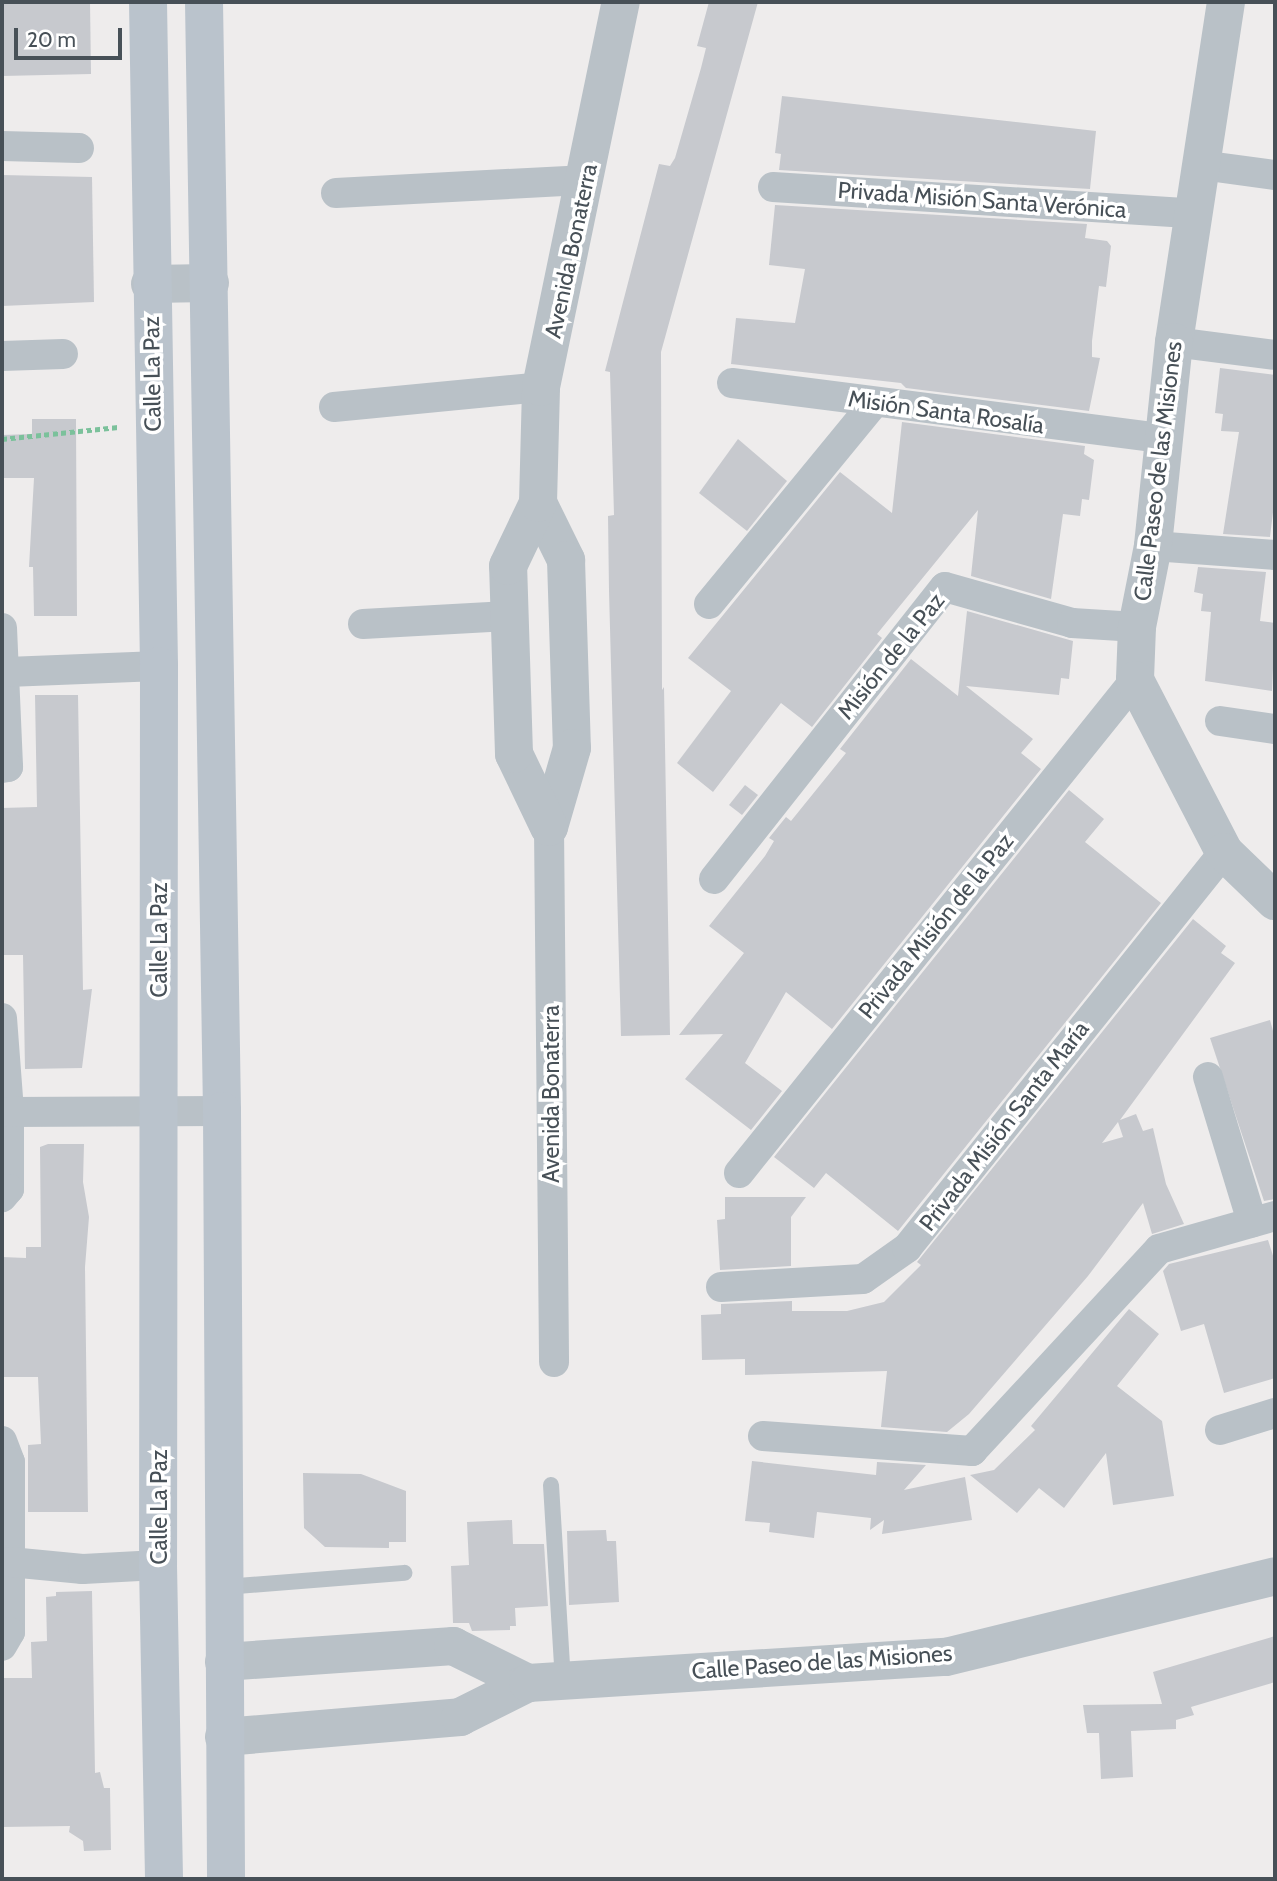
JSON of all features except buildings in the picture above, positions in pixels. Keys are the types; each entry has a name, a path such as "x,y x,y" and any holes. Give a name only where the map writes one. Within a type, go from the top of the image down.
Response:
{"main road":[{"name":"Calle La Paz","path":"148,2 150,284 159,666 158,1566 164,1879"},
{"path":"204,2 222,1111 226,1879"}],"street":[{"name":"Avenida Bonaterra","path":"550,827 514,754 508,566 538,503 541,387 587,180 621,2"},
{"name":"Calle Paseo de las Misiones","path":"1226,2 1192,213 1161,438 1153,546 1137,627 1135,680 1224,852 1275,901"},
{"path":"2,146 79,148"},
{"path":"1201,165 1275,175"},
{"path":"336,193 587,180"},
{"name":"Privada Misión Santa Verónica","path":"773,187 1192,213"},
{"path":"150,284 210,283"},
{"path":"1174,342 1275,355"},
{"path":"2,356 63,354"},
{"name":"Misión Santa Rosalía","path":"732,383 1161,438"},
{"path":"334,407 541,387"},
{"path":"709,604 874,403"},
{"name":"Avenida Bonaterra","path":"538,503 566,560 572,748 550,827 554,1362"},
{"path":"1153,546 1275,555"},
{"name":"Misión de la Paz","path":"713,879 945,587 1072,623 1137,627"},
{"path":"363,624 508,616"},
{"path":"2,628 7,672 8,767 2,768"},
{"path":"7,672 159,666"},
{"name":"Privada Misión de la Paz","path":"739,1173 1135,680"},
{"path":"1220,721 1275,730"},
{"name":"Privada Misión Santa María","path":"722,1287 863,1279 907,1248 1224,852"},
{"path":"2,1018 9,1112 9,1189 2,1197"},
{"path":"763,1436 972,1451 1159,1249 1264,1219 1208,1077"},
{"path":"9,1112 222,1111"},
{"path":"1220,1430 1275,1413"},
{"path":"2,1441 10,1462 10,1632 2,1646"},
{"path":"10,1562 83,1569 158,1566"},
{"name":"Calle Paseo de las Misiones","path":"224,1737 460,1717 546,1681 946,1657 1275,1576"},
{"name":"Calle Paseo de las Misiones","path":"224,1662 453,1646 546,1681"}],"lane":[{"path":"546,1681 551,1485"},
{"path":"225,1587 404,1573"}],"path":[{"path":"2,439 154,425"}]}
